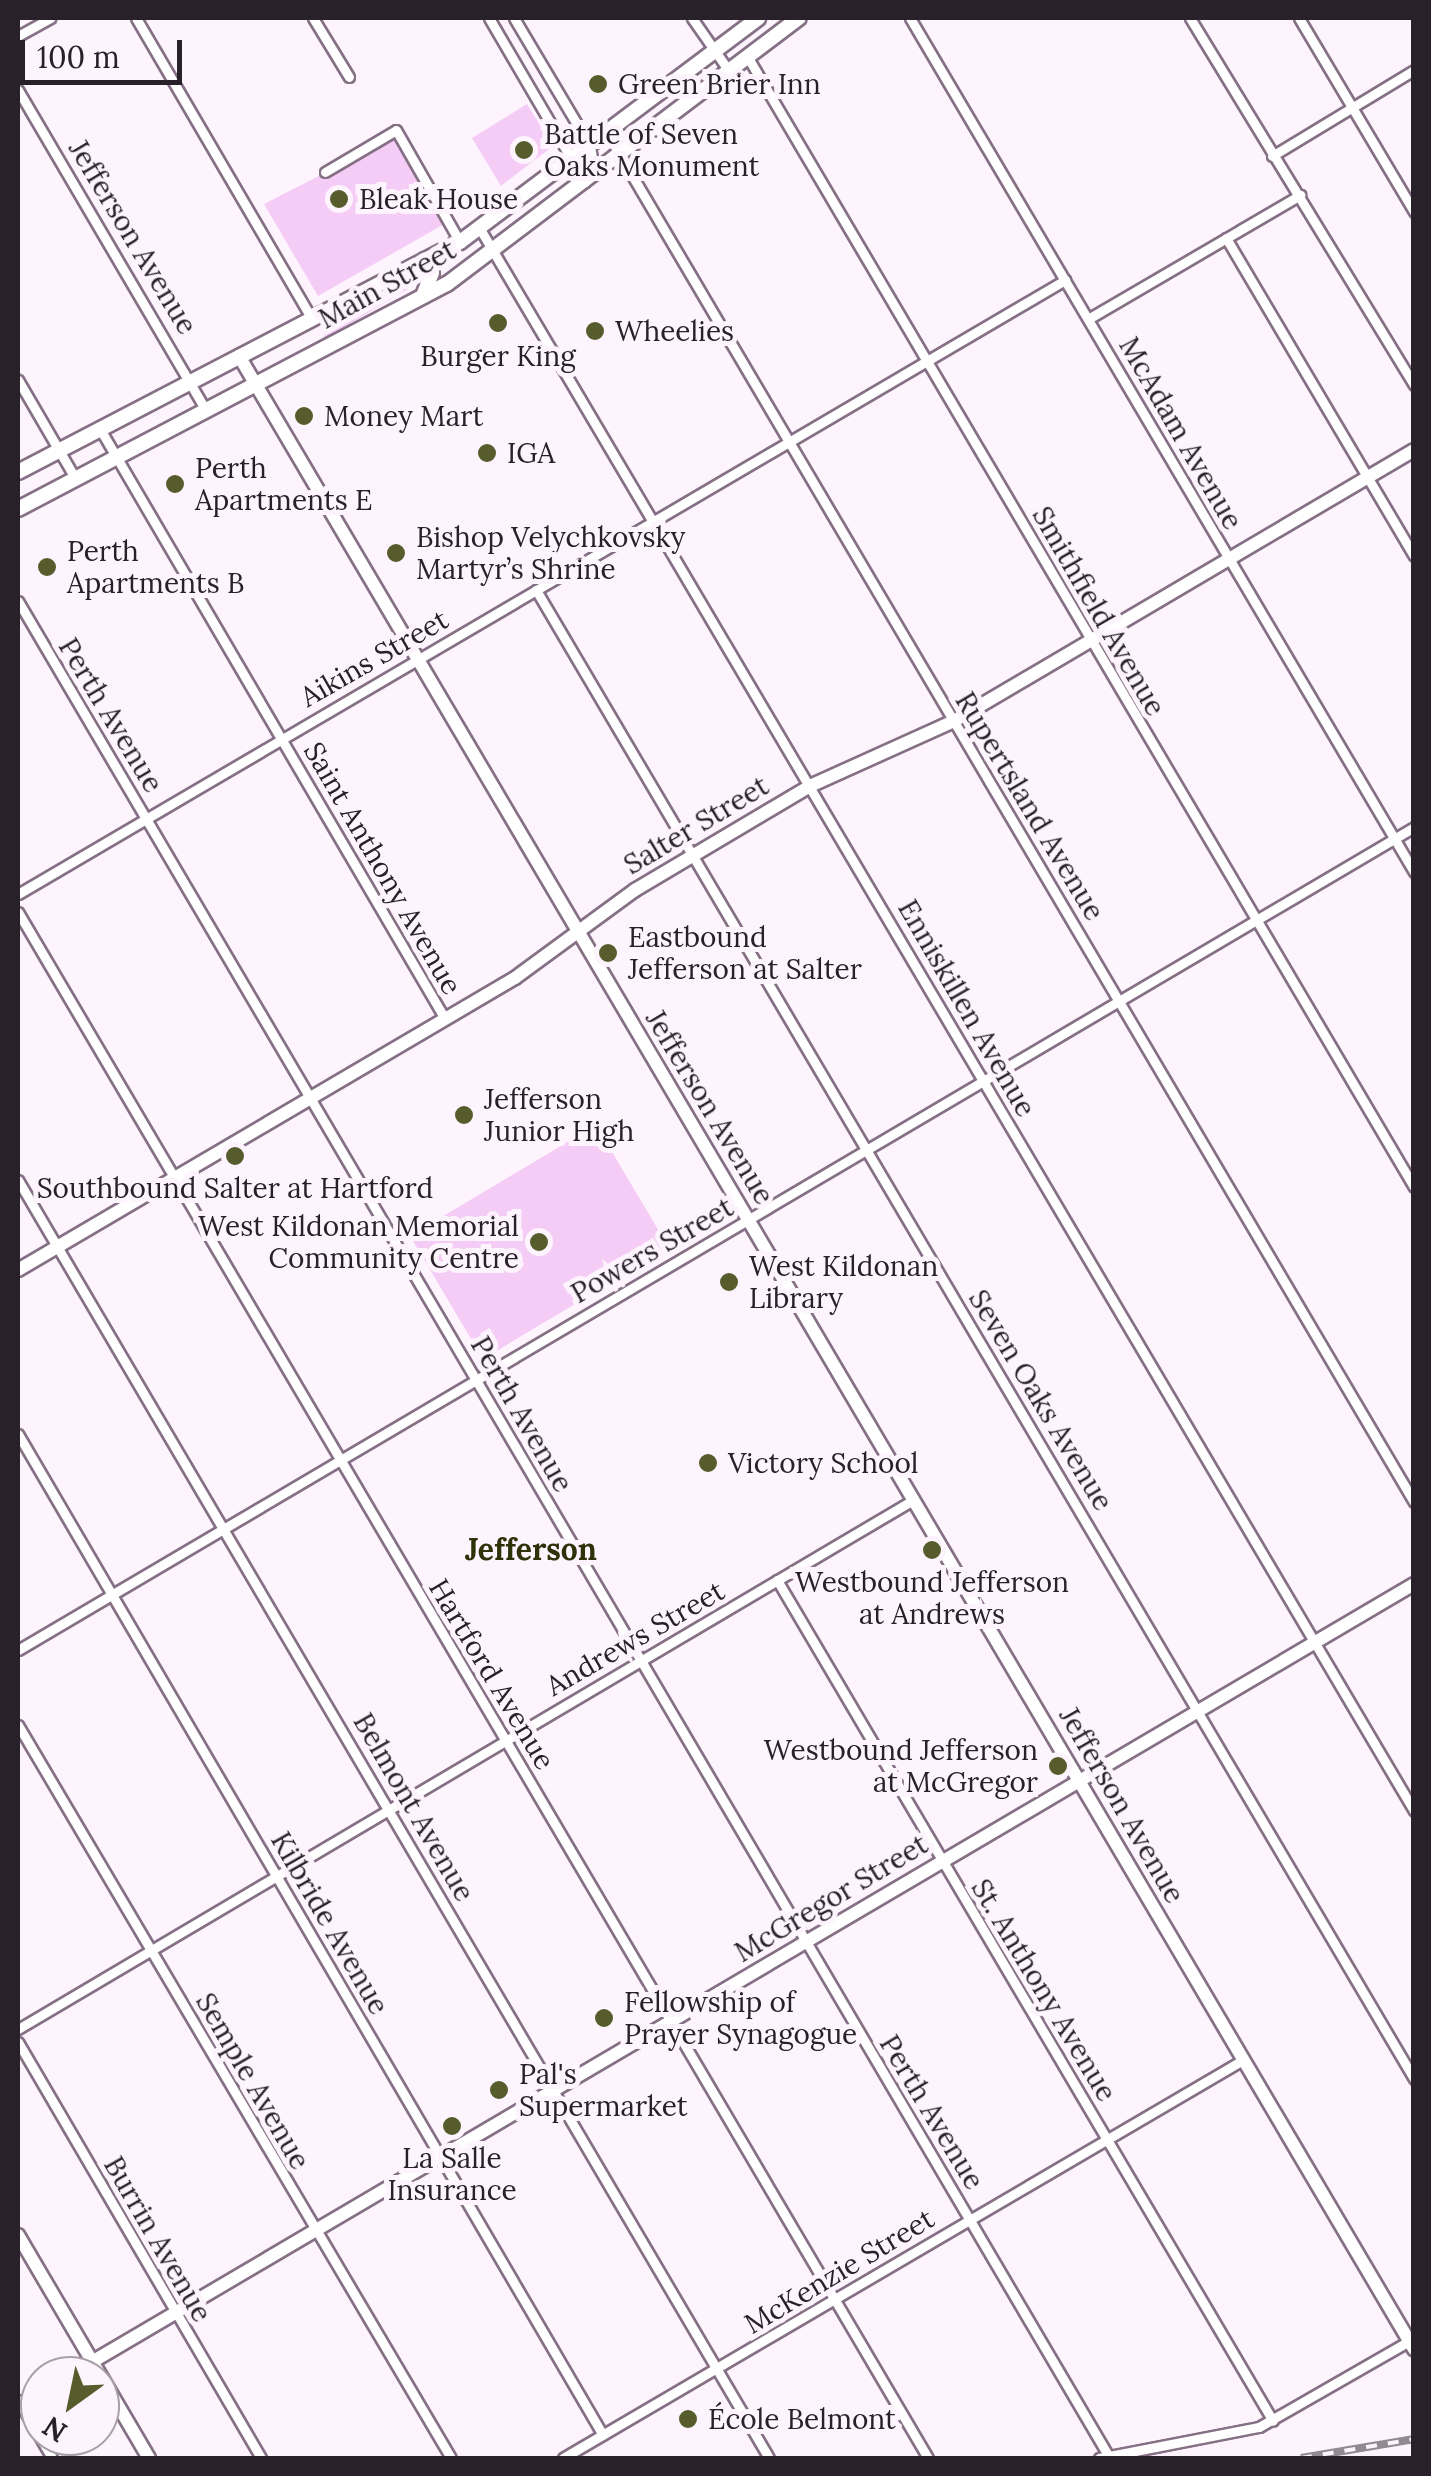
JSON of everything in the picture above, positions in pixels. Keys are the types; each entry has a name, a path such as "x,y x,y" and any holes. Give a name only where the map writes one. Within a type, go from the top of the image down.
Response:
{"main road":[{"name":"Main Street","path":"18,472 460,242 758,18"},
{"name":"Main Street","path":"18,508 422,297 494,250 799,18"},
{"path":"422,297 432,272 426,260"},
{"name":"Jefferson Avenue","path":"239,356 1241,2061 1412,2343"},
{"name":"Salter Street","path":"18,1270 445,1019 694,854 810,786 954,721 1414,450"},
{"name":"McGregor Street","path":"102,2356 1414,1584"},
{"path":"18,2235 89,2356"},
{"path":"120,2409 149,2458"}],"street":[{"path":"18,36 50,18"},
{"path":"136,18 312,319"},
{"path":"313,18 348,76"},
{"path":"488,18 572,159 590,178"},
{"path":"514,18 590,146 590,178"},
{"path":"692,18 728,71"},
{"name":"McAdam Avenue","path":"910,18 1414,872"},
{"path":"1190,18 1414,385"},
{"path":"1299,18 1414,212"},
{"name":"Smithfield Avenue","path":"747,56 1414,1188"},
{"path":"1272,156 1414,70"},
{"name":"Jefferson Avenue","path":"18,90 206,410"},
{"path":"325,172 396,130 460,242"},
{"name":"Rupertsland Avenue","path":"607,133 1414,1502"},
{"path":"1088,320 1300,195"},
{"name":"Enniskillen Avenue","path":"480,229 1414,1811"},
{"path":"1226,238 1414,556"},
{"name":"Aikins Street","path":"18,894 1065,280"},
{"path":"18,380 74,478"},
{"name":"Saint Anthony Avenue","path":"100,428 445,1019"},
{"name":"Seven Oaks Avenue","path":"536,590 1414,2079"},
{"name":"Perth Avenue","path":"18,601 970,2220 1104,2458"},
{"name":"Powers Street","path":"18,1650 1414,827"},
{"name":"Hartford Avenue","path":"18,912 928,2458"},
{"name":"Belmont Avenue","path":"18,1180 769,2458"},
{"name":"Kilbride Avenue","path":"18,1434 603,2435"},
{"name":"Andrews Street","path":"18,2029 913,1500"},
{"name":"St. Anthony Avenue","path":"777,1580 1273,2421"},
{"name":"Semple Avenue","path":"18,1725 451,2458"},
{"name":"Burrin Avenue","path":"18,2042 261,2458"},
{"name":"McKenzie Street","path":"564,2458 1241,2061"},
{"path":"1104,2458 1273,2421 1412,2343"},
{"path":"18,2403 52,2458"}],"shaded area":[{"path":"527,104 553,146 501,186 472,138"},
{"name":"Bleak House","path":"391,139 402,146 446,223 318,296 264,204"},
{"path":"427,268 426,278 326,338 320,327"},
{"name":"West Kildonan Memorial Community Centre","path":"596,1125 669,1248 483,1359 410,1236"}],"railway":[{"path":"1301,2458 1414,2439"}],"place":[{"name":"Green Brier Inn","path":"598,84"},
{"name":"Battle of Seven Oaks Monument","path":"524,150"},
{"name":"Bleak House","path":"339,199"},
{"name":"Burger King","path":"498,323"},
{"name":"Wheelies","path":"595,331"},
{"name":"Money Mart","path":"304,416"},
{"name":"IGA","path":"487,453"},
{"name":"Perth Apartments E","path":"175,484"},
{"name":"Bishop Velychkovsky Martyr’s Shrine","path":"396,553"},
{"name":"Perth Apartments B","path":"47,567"},
{"name":"Eastbound Jefferson at Salter","path":"608,953"},
{"name":"Jefferson Junior High","path":"464,1115"},
{"name":"Southbound Salter at Hartford","path":"235,1156"},
{"name":"West Kildonan Memorial Community Centre","path":"539,1242"},
{"name":"West Kildonan Library","path":"729,1282"},
{"name":"Victory School","path":"708,1463"},
{"name":"Westbound Jefferson at Andrews","path":"932,1550"},
{"name":"Westbound Jefferson at McGregor","path":"1058,1766"},
{"name":"Fellowship of Prayer Synagogue","path":"604,2018"},
{"name":"Pal's Supermarket","path":"499,2090"},
{"name":"La Salle Insurance","path":"452,2126"},
{"name":"École Belmont","path":"688,2419"}],"district":[{"name":"Jefferson","path":"531,1549"}]}
